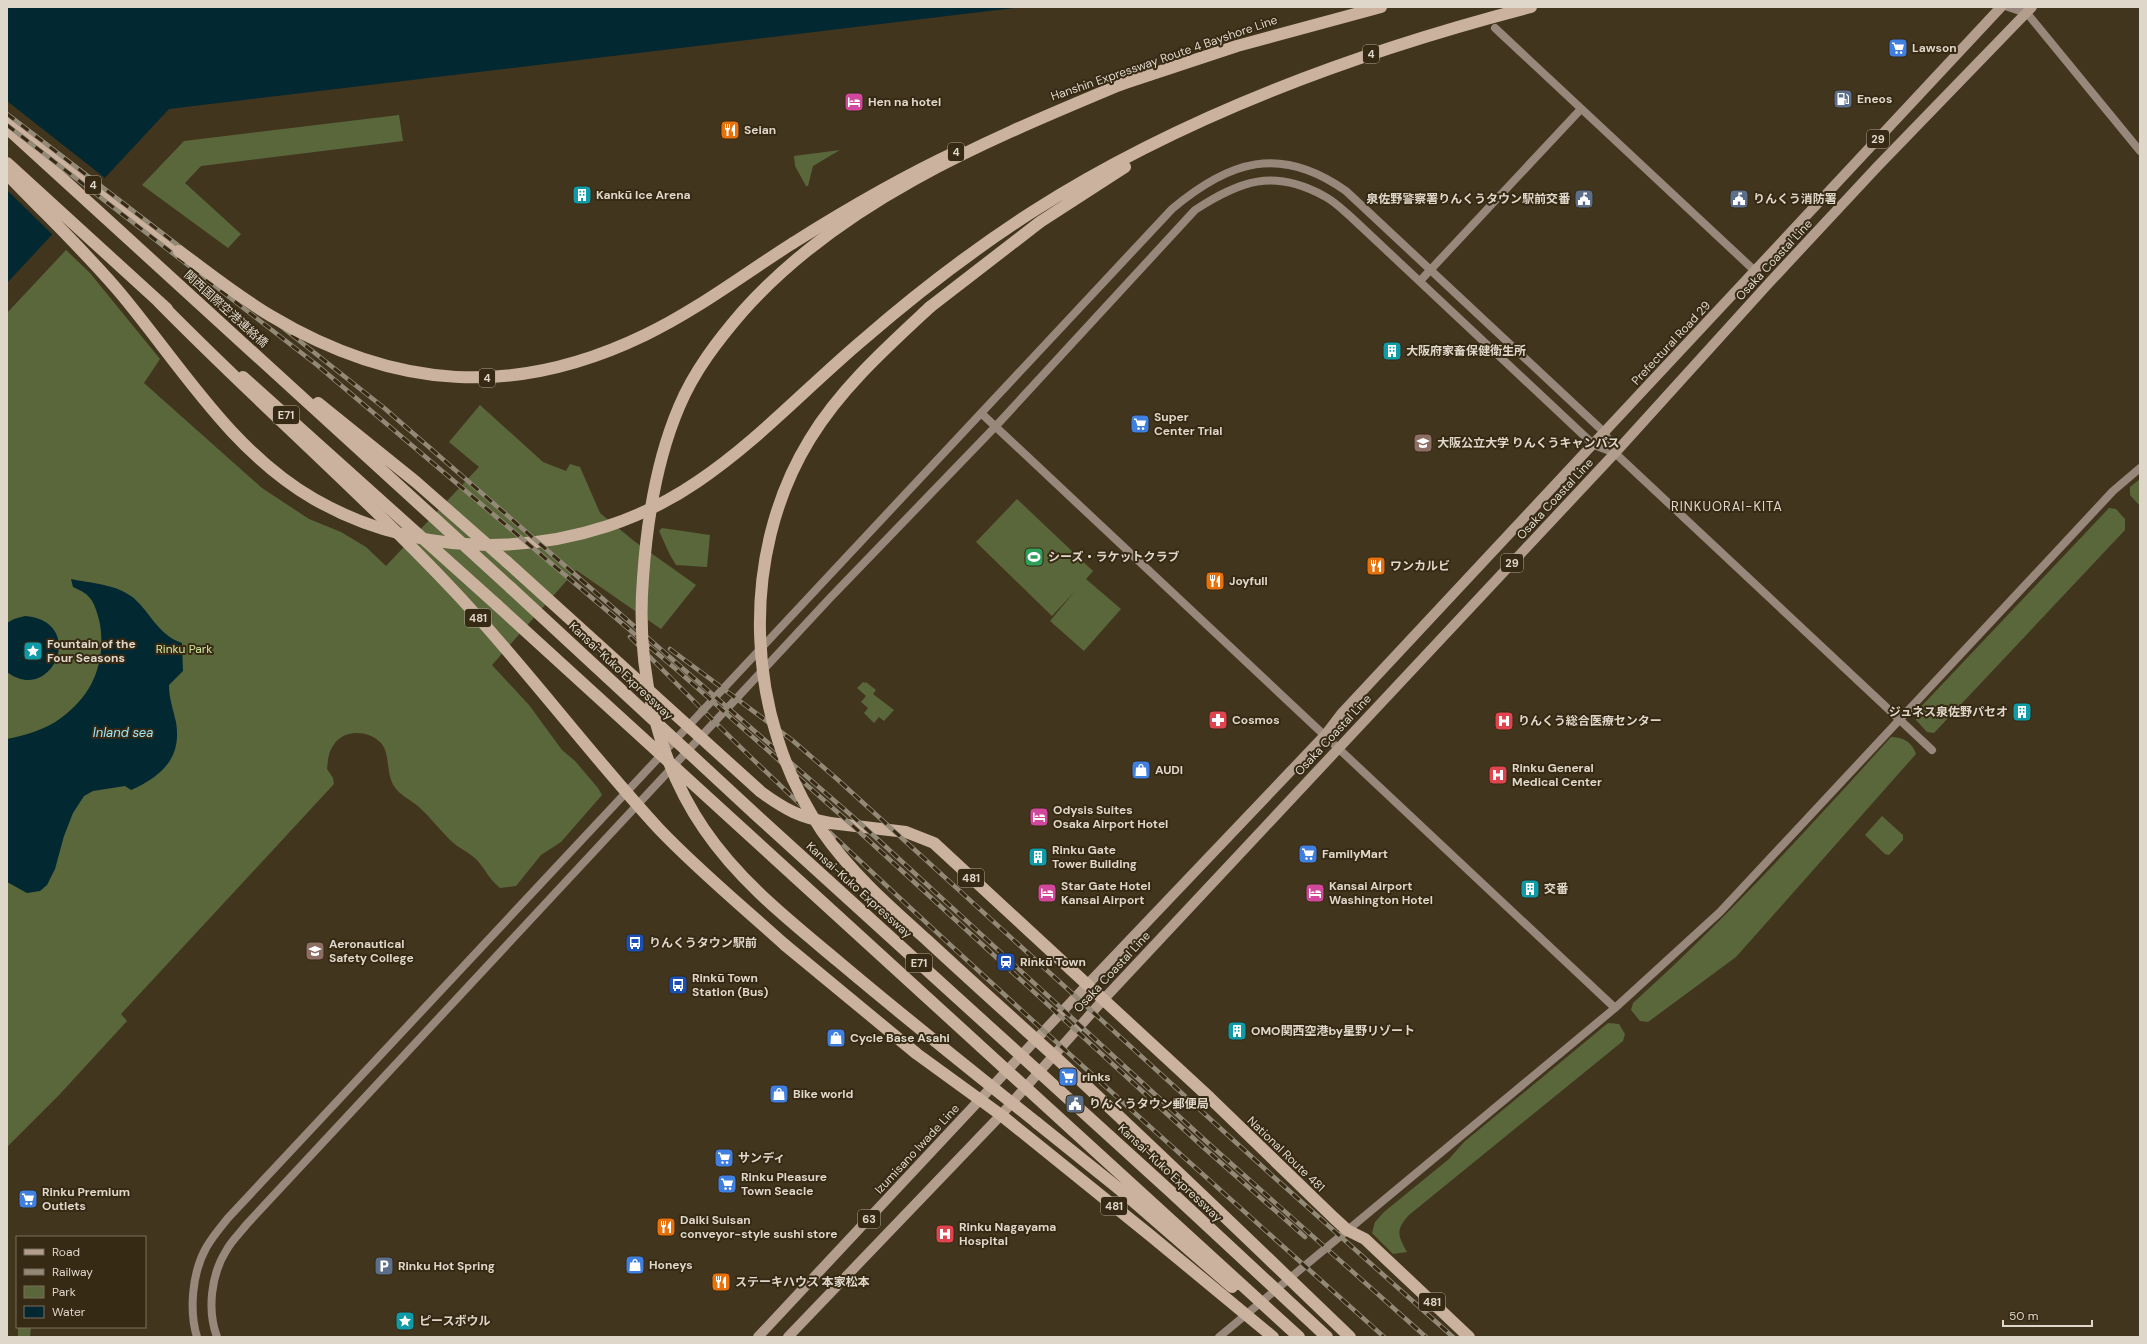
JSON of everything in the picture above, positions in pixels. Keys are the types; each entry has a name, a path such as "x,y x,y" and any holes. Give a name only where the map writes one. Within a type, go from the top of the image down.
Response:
{"highway":[{"name":"Hanshin Expressway Route 4 Bayshore Line","path":"7,119 204,269 271,316 322,343 380,364 432,374 470,378 499,378 554,369 603,353 646,335 678,318 852,206 915,171 1054,109 1129,81 1244,44 1381,7"},
{"name":"4","path":"1217,115 1342,63 1408,42 1531,7"},
{"path":"1129,81 988,142 929,172 883,198 807,250 761,292 734,322 693,377 679,406 658,468 648,528 642,590 646,675 658,732 685,798 720,850 758,892 850,971 1118,1188 1263,1314 1293,1337"},
{"path":"7,174 99,269 229,430 270,468 294,486 344,514 402,533 442,542 468,545 528,544 566,538 605,528 658,506 694,484 750,441 864,339 919,293 974,252 1034,211 1096,174 1154,144 1217,115"},
{"path":"1217,115 1148,153 1095,186 1040,222 985,263 930,306 892,342 830,410 809,439 793,470 780,501 770,534 763,570 760,605 764,678 780,744 792,778 805,804 823,833 871,889 1122,1120 1350,1337"},
{"name":"関西国際空港連絡橋","path":"7,128 427,512"},
{"name":"E71","path":"7,163 412,528 1299,1337"},
{"name":"481","path":"160,302 194,338 380,514 457,594 661,831 699,868 785,945 917,1054 1001,1115 1273,1337"},
{"name":"481","path":"254,353 348,425 428,492 761,792 786,810 806,818 830,823 906,832 934,843 1087,985"},
{"name":"Kansai-Kuko Expressway","path":"427,512 755,814 1172,1192 1327,1337"},
{"name":"National Route 481","path":"1087,985 1210,1098 1347,1230 1365,1239 1470,1337"}],"main road":[{"name":"Osaka Coastal Line","path":"1755,271 2001,7"},
{"name":"Osaka Coastal Line","path":"1001,1115 1103,1000 1616,453 1877,167 2027,9"},
{"name":"Prefectural Road 29","path":"1605,433 1755,271"},
{"name":"Osaka Coastal Line","path":"981,1101 1087,985 1325,735 1340,714 1605,433"},
{"name":"Izumisano Iwade Line","path":"758,1337 981,1101"},
{"name":"63","path":"788,1337 1001,1115"}],"street":[{"path":"2008,7 2027,9 2140,151"},
{"path":"1495,28 1755,271"},
{"path":"1420,282 1581,109"},
{"path":"197,1337 194,1314 196,1275 205,1249 228,1218 1172,209 1193,191 1211,180 1246,166 1280,163 1298,166 1331,180 1363,206 1605,433 1616,453 1932,750"},
{"path":"217,1337 212,1310 212,1291 216,1272 226,1251 247,1224 825,604 995,427 1195,210 1224,192 1250,182 1276,180 1301,186 1325,196 1351,217 1594,445 1616,453"},
{"path":"980,413 1615,1008"},
{"path":"1219,1337 1615,1008 1720,912 2113,491 2140,468"}],"green space":[{"path":"399,115 403,141 201,166 185,183 241,234 228,248 142,185 184,141"},
{"path":"840,150 813,166 808,186 806,186 795,166 794,156"},
{"name":"Rinku Park","path":"66,250 90,273 160,359 144,383 262,488 309,519 341,532 366,547 386,566 479,467 449,442 480,405 543,462 566,471 570,464 580,467 600,513 634,541 696,585 661,629 576,570 492,665 529,705 562,750 575,761 598,788 602,795 561,842 541,855 516,886 500,888 477,860 453,843 419,807 397,790 391,778 384,747 380,742 369,735 355,733 349,734 337,740 330,751 327,769 333,778 334,784 121,1014 127,1021 60,1094 7,1147 7,313"},
{"path":"2140,479 2140,506 2130,495 2130,487"},
{"name":"シーズ・ラケットクラブ","path":"1017,499 1093,571 1086,579 1121,609 1084,651 1050,621 1075,591 1052,616 976,542"},
{"path":"2109,508 2116,509 2125,519 2125,530 1934,733 1927,732 1916,720 1916,712"},
{"path":"662,528 710,535 707,567 676,565 659,531"},
{"path":"863,682 866,682 876,690 873,694 894,710 884,721 879,717 874,723 864,713 868,708 861,702 866,696 857,688"},
{"path":"1891,737 1903,739 1909,743 1916,754 1736,957 1648,1022 1640,1021 1631,1010 1633,1003 1733,907 1797,840"},
{"path":"1882,816 1903,835 1903,840 1889,855 1885,854 1865,835"},
{"path":"1608,1023 1619,1024 1625,1034 1623,1041 1409,1215 1402,1225 1399,1233 1407,1252 1393,1254 1372,1233 1375,1222 1384,1212 1449,1159 1464,1142"},
{"path":"18,1328 31,1328 30,1337 18,1337"}],"water":[{"path":"7,7 1023,7 169,109 7,283"},
{"name":"Inland sea","path":"71,579 102,584 131,596 166,634 182,643 183,671 169,685 170,699 176,722 176,746 173,756 167,764 152,779 142,785 131,790 125,786 93,791 84,796 73,813 64,836 55,869 47,885 40,891 27,893 7,882 7,739 35,732 61,718 81,699 95,677 101,651 100,624 93,602 85,593 73,587"},
{"name":"Fountain of the Four Seasons","path":"25,616 44,621 55,632 59,645 56,659 49,671 38,678 23,680 7,672 7,623"}],"pier":[{"path":"7,101 105,178 53,235 7,190"}],"railway":[{"path":"7,114 210,270 383,407 860,823 1208,1143 1426,1337"},
{"path":"7,125 317,365 677,670 853,826 1203,1147 1305,1237"},
{"path":"630,637 745,752 915,913 1384,1337"},
{"path":"670,649 792,740 837,779 1276,1179 1453,1337"}],"place":[{"name":"Lawson","path":"1898,48"},
{"name":"Eneos","path":"1843,99"},
{"name":"Hen na hotel","path":"854,102"},
{"name":"Seian","path":"730,130"},
{"name":"Kankū Ice Arena","path":"582,195"},
{"name":"泉佐野警察署りんくうタウン駅前交番","path":"1584,199"},
{"name":"りんくう消防署","path":"1739,199"},
{"name":"大阪府家畜保健衛生所","path":"1392,351"},
{"name":"Super Center Trial","path":"1140,424"},
{"name":"大阪公立大学 りんくうキャンパス","path":"1423,443"},
{"name":"シーズ・ラケットクラブ","path":"1034,557"},
{"name":"ワンカルビ","path":"1376,566"},
{"name":"Joyfull","path":"1215,581"},
{"name":"Fountain of the Four Seasons","path":"33,651"},
{"name":"ジュネス泉佐野パセオ","path":"2022,712"},
{"name":"Cosmos","path":"1218,720"},
{"name":"りんくう総合医療センター","path":"1504,721"},
{"name":"AUDI","path":"1141,770"},
{"name":"Rinku General Medical Center","path":"1498,775"},
{"name":"Odysis Suites Osaka Airport Hotel","path":"1039,817"},
{"name":"FamilyMart","path":"1308,854"},
{"name":"Rinku Gate Tower Building","path":"1038,857"},
{"name":"交番","path":"1530,889"},
{"name":"Star Gate Hotel Kansai Airport","path":"1047,893"},
{"name":"Kansai Airport Washington Hotel","path":"1315,893"},
{"name":"りんくうタウン駅前","path":"635,943"},
{"name":"Aeronautical Safety College","path":"315,951"},
{"name":"Rinkū Town","path":"1006,962"},
{"name":"Rinkū Town Station (Bus)","path":"678,985"},
{"name":"OMO関西空港by星野リゾート","path":"1237,1031"},
{"name":"Cycle Base Asahi","path":"836,1038"},
{"name":"rinks","path":"1068,1077"},
{"name":"Bike world","path":"779,1094"},
{"name":"りんくうタウン郵便局","path":"1075,1104"},
{"name":"サンディ","path":"724,1158"},
{"name":"Rinku Pleasure Town Seacle","path":"727,1184"},
{"name":"Rinku Premium Outlets","path":"28,1199"},
{"name":"Daiki Suisan conveyor-style sushi store","path":"666,1227"},
{"name":"Rinku Nagayama Hospital","path":"945,1234"},
{"name":"Honeys","path":"635,1265"},
{"name":"Rinku Hot Spring","path":"384,1266"},
{"name":"ステーキハウス 本家松本","path":"721,1282"},
{"name":"ピースボウル","path":"405,1321"}],"district":[{"name":"RINKUORAI-KITA","path":"1727,506"}]}
